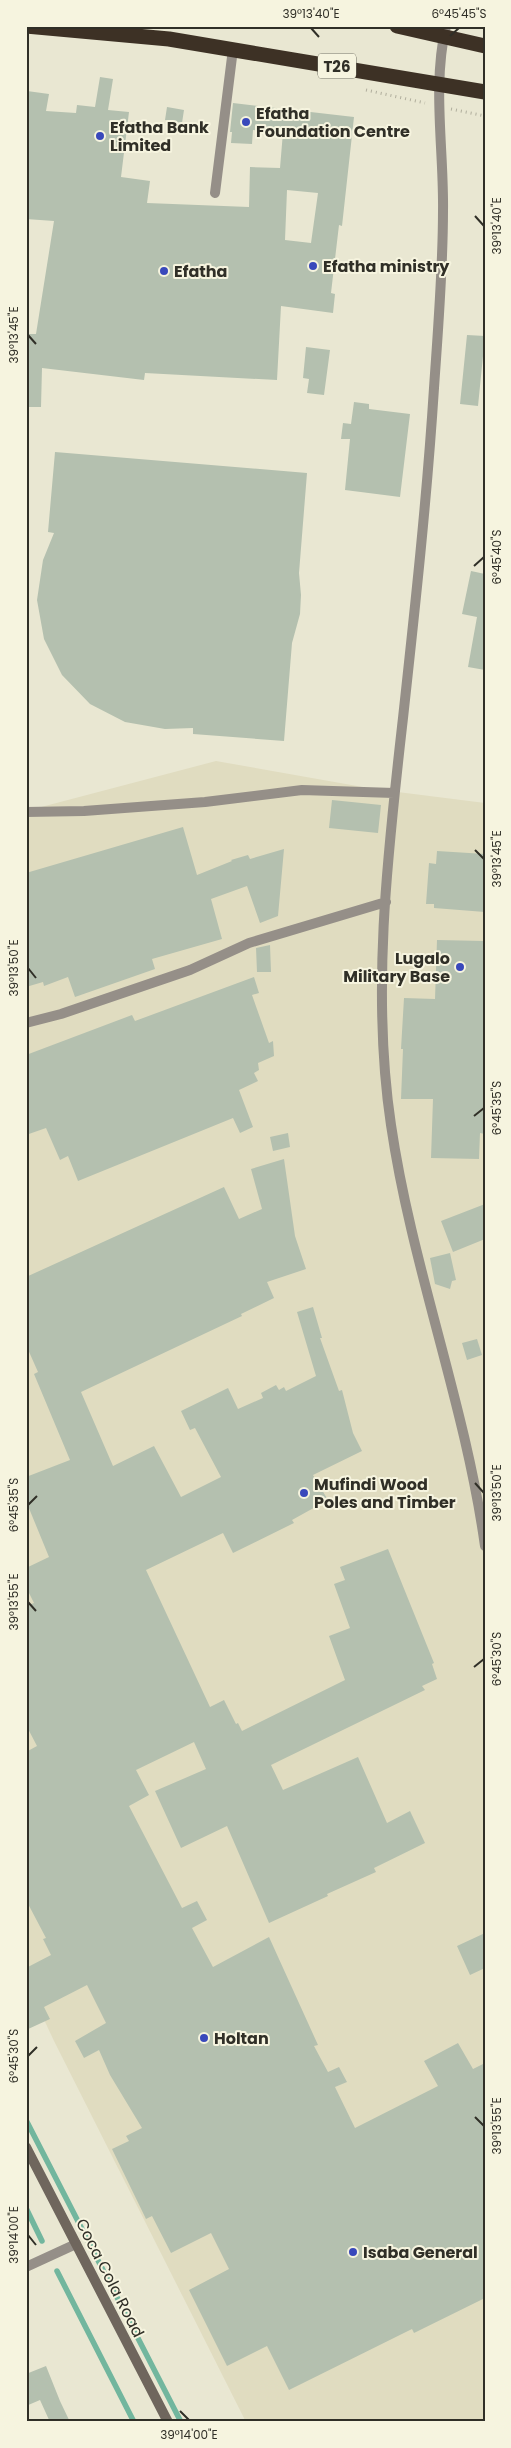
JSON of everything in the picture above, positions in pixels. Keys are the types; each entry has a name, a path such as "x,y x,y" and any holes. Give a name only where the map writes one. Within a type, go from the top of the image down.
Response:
{"highway":[{"name":"T26","path":"26,26 124,33 233,49 485,92"},
{"path":"397,26 445,31 485,46"}],"main road":[{"name":"Coca Cola Road","path":"26,2147 29,2160 76,2244 168,2422"}],"lane":[{"path":"445,31 441,83 444,209 435,381 415,611 394,792 386,902 384,1051 391,1124 407,1207 466,1439 477,1492 485,1546"},
{"path":"215,193 233,49"},
{"path":"26,812 84,811 196,802 302,790 394,792"},
{"path":"26,1023 61,1014 190,970 248,942 386,902"},
{"path":"26,2267 76,2244"}],"shaded area":[{"path":"216,761 374,789 485,803 485,2422 246,2422 54,2041 26,1981 26,811"}],"building":[{"name":"Efatha","path":"100,77 113,79 108,110 129,112 121,177 150,181 147,203 249,207 250,167 280,168 283,132 253,130 252,144 231,143 232,132 230,132 233,103 354,117 342,226 339,225 331,293 335,294 333,313 281,306 277,380 145,373 144,380 42,368 41,407 26,407 26,334 36,334 54,221 26,219 27,91 49,94 46,111 76,113 77,105 95,107","holes":["287,190 318,193 311,243 285,240"]},
{"path":"167,107 184,110 182,123 165,120"},
{"path":"467,335 485,336 478,406 460,404"},
{"path":"306,347 330,350 324,395 307,393 309,379 303,378"},
{"path":"354,402 369,404 369,409 410,414 400,497 345,490 350,439 341,439 343,423 351,424"},
{"path":"55,452 307,473 299,573 300,614 292,643 284,741 193,734 193,728 165,729 125,722 90,704 62,675 44,639 37,600 43,560 54,533 48,532"},
{"path":"471,571 485,574 485,670 468,667 477,617 462,614"},
{"path":"332,800 381,805 378,833 329,828"},
{"path":"183,827 197,875 231,860 248,855 250,859 284,849 278,916 260,923 247,886 211,899 222,939 152,959 155,969 75,997 68,977 44,986 43,982 26,987 26,873"},
{"path":"437,851 485,854 485,912 434,908 434,904 426,904 429,863 436,864"},
{"path":"437,940 485,941 485,1134 480,1133 479,1159 431,1158 433,1099 401,1099 404,998 435,999"},
{"path":"270,945 271,972 257,972 256,948"},
{"path":"254,977 259,993 252,995 269,1043 273,1041 274,1056 258,1063 259,1070 254,1073 258,1081 239,1090 253,1127 240,1133 233,1118 78,1181 68,1156 60,1160 46,1128 26,1135 26,1055 132,1015 135,1021"},
{"path":"288,1133 290,1147 273,1151 270,1137"},
{"path":"284,1159 295,1236 306,1269 267,1282 274,1298 241,1314 242,1316 81,1392 113,1466 154,1446 181,1497 221,1477 195,1428 190,1430 181,1411 228,1388 238,1409 263,1398 261,1393 276,1385 279,1390 284,1387 286,1391 316,1376 297,1312 313,1307 322,1338 320,1338 339,1391 342,1390 353,1433 362,1451 313,1475 328,1500 292,1520 294,1523 233,1553 223,1533 146,1570 210,1707 224,1700 236,1724 238,1723 242,1731 345,1680 329,1636 350,1628 334,1584 345,1580 340,1567 388,1549 434,1663 432,1664 437,1679 422,1686 425,1690 271,1765 283,1790 358,1757 387,1823 410,1811 425,1843 374,1868 376,1872 269,1923 227,1826 181,1848 155,1791 206,1769 194,1742 136,1770 149,1795 129,1806 182,1908 197,1901 207,1920 192,1928 213,1967 269,1937 318,2045 314,2046 328,2072 339,2067 347,2082 335,2087 355,2128 438,2086 424,2061 458,2043 473,2069 485,2063 485,2298 414,2333 412,2329 289,2390 267,2346 227,2366 189,2290 229,2269 211,2233 171,2253 152,2216 146,2219 112,2149 129,2141 126,2136 142,2128 110,2075 99,2050 84,2058 75,2041 106,2023 87,1985 44,2007 50,2019 26,2030 26,1968 51,1955 43,1939 46,1938 26,1900 26,1752 37,1746 26,1725 26,1606 34,1603 26,1587 26,1568 49,1557 26,1501 26,1477 70,1460 34,1374 38,1372 26,1345 26,1277 224,1187 239,1219 262,1209 251,1169"},
{"path":"485,1204 485,1239 453,1252 441,1221"},
{"path":"450,1253 456,1280 452,1281 450,1289 435,1284 430,1258"},
{"path":"477,1339 482,1355 467,1360 462,1343"},
{"path":"485,1933 485,1968 470,1975 457,1946"},
{"path":"46,2366 70,2422 50,2422 40,2400 26,2406 26,2374"}],"waterway":[{"path":"26,2120 181,2422"},
{"path":"26,2208 42,2241"},
{"path":"57,2271 134,2422"}],"place":[{"name":"Efatha Foundation Centre","path":"246,122"},
{"name":"Efatha Bank Limited","path":"100,136"},
{"name":"Efatha ministry","path":"313,266"},
{"name":"Efatha","path":"164,271"},
{"name":"Lugalo Military Base","path":"460,967"},
{"name":"Mufindi Wood Poles and Timber","path":"304,1493"},
{"name":"Holtan","path":"204,2038"},
{"name":"Isaba General","path":"353,2252"}]}
